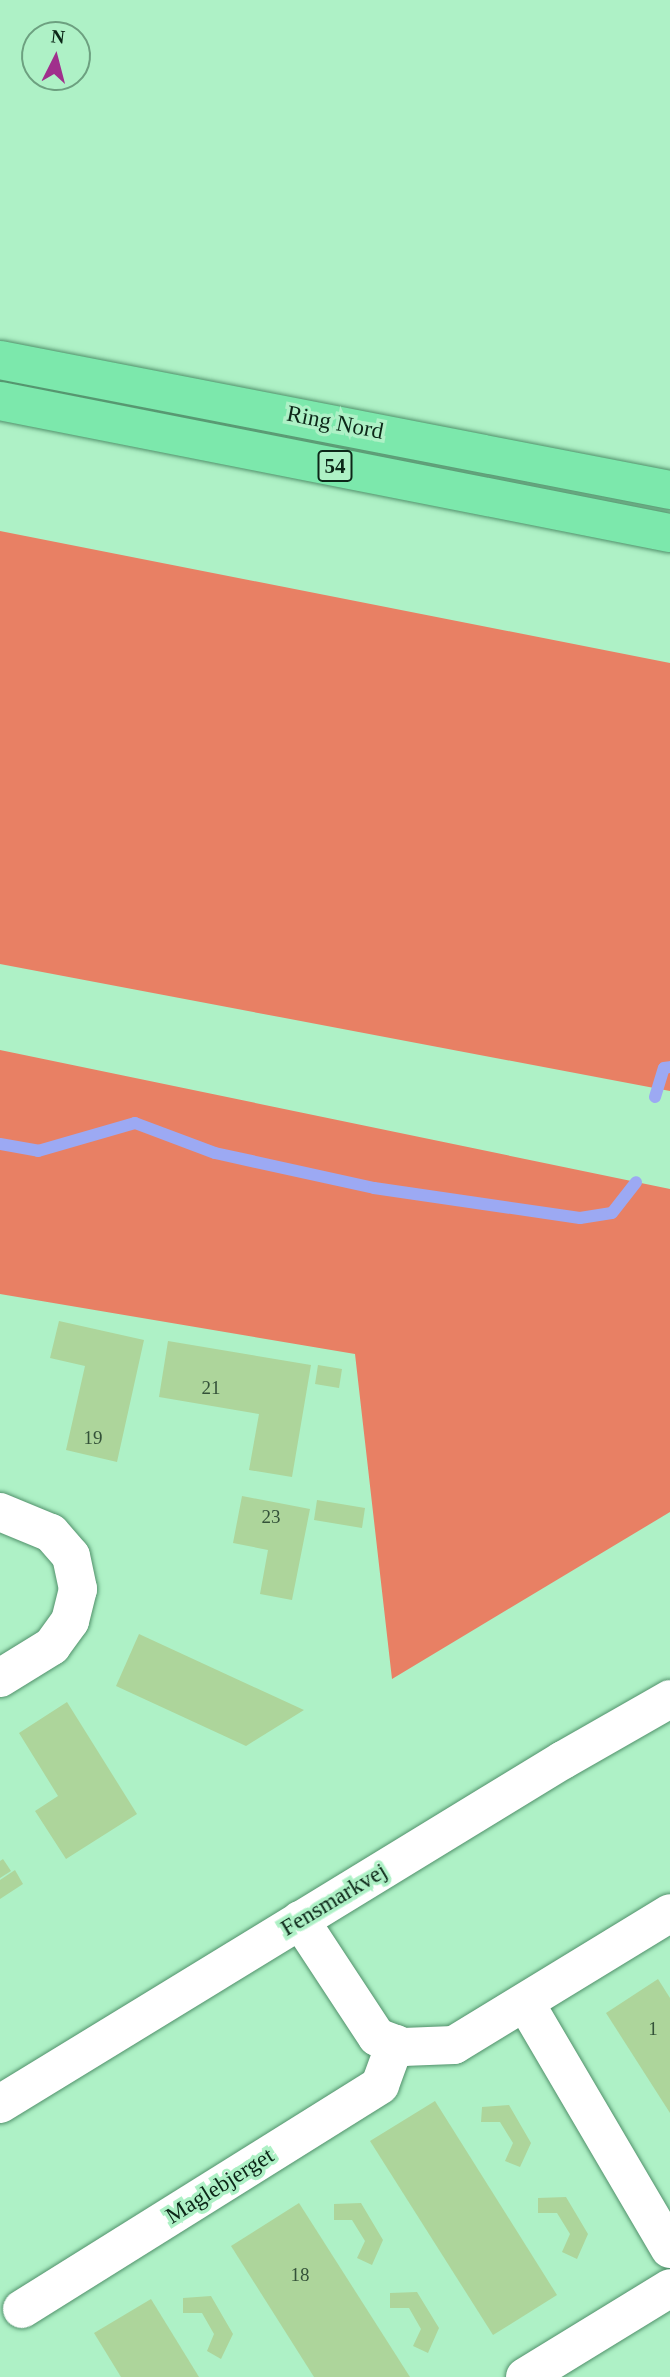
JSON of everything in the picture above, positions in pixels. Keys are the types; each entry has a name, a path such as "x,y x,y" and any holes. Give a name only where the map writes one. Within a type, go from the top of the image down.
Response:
{"highway":[{"name":"Ring Nord","path":"0,360 670,491"},
{"name":"54","path":"0,401 670,533"}],"street":[{"path":"0,1512 18,1516 51,1533 71,1556 78,1589 70,1621 52,1646 0,1678"},
{"name":"Fensmarkvej","path":"0,2104 300,1920 670,1699"},
{"path":"300,1920 377,2037 395,2044 454,2046 670,1913"},
{"path":"526,2004 670,2249"},
{"name":"Maglebjerget","path":"22,2309 380,2085 395,2044"},
{"path":"525,2377 670,2288"}],"shaded area":[{"path":"0,531 670,663 670,1091 0,964"},
{"path":"0,1050 670,1189 670,1512 392,1679 355,1354 0,1294"}],"building":[{"path":"59,1321 144,1340 117,1462 66,1450 85,1366 50,1358"},
{"path":"168,1341 311,1365 292,1477 249,1470 259,1414 159,1397"},
{"path":"318,1365 342,1369 339,1388 315,1384"},
{"path":"242,1496 310,1509 292,1600 260,1594 268,1550 233,1543"},
{"path":"317,1500 365,1508 362,1528 314,1520"},
{"path":"139,1634 304,1710 246,1746 116,1686"},
{"path":"67,1702 137,1814 66,1859 35,1811 58,1796 19,1733"},
{"path":"3,1859 11,1871 0,1878 0,1861"},
{"path":"15,1870 23,1884 0,1899 0,1880"},
{"path":"658,1979 670,1998 670,2113 606,2013"},
{"path":"435,2101 557,2295 493,2335 370,2141"},
{"path":"509,2105 531,2143 520,2167 505,2161 513,2143 500,2122 481,2122 482,2107"},
{"path":"566,2197 588,2234 577,2259 562,2252 570,2234 557,2213 538,2213 538,2198"},
{"path":"299,2203 410,2377 314,2377 231,2246"},
{"path":"361,2203 383,2240 372,2265 357,2258 365,2241 352,2220 334,2220 334,2204"},
{"path":"417,2292 439,2328 428,2353 413,2346 421,2329 409,2308 390,2308 390,2293"},
{"path":"211,2296 233,2334 221,2359 207,2351 214,2334 202,2313 183,2313 183,2298"},
{"path":"151,2299 199,2377 121,2377 94,2333"}],"waterway":[{"path":"655,1097 664,1068 670,1067"},
{"path":"0,1144 38,1151 135,1123 215,1153 374,1188 580,1218 612,1213 636,1182"}]}
